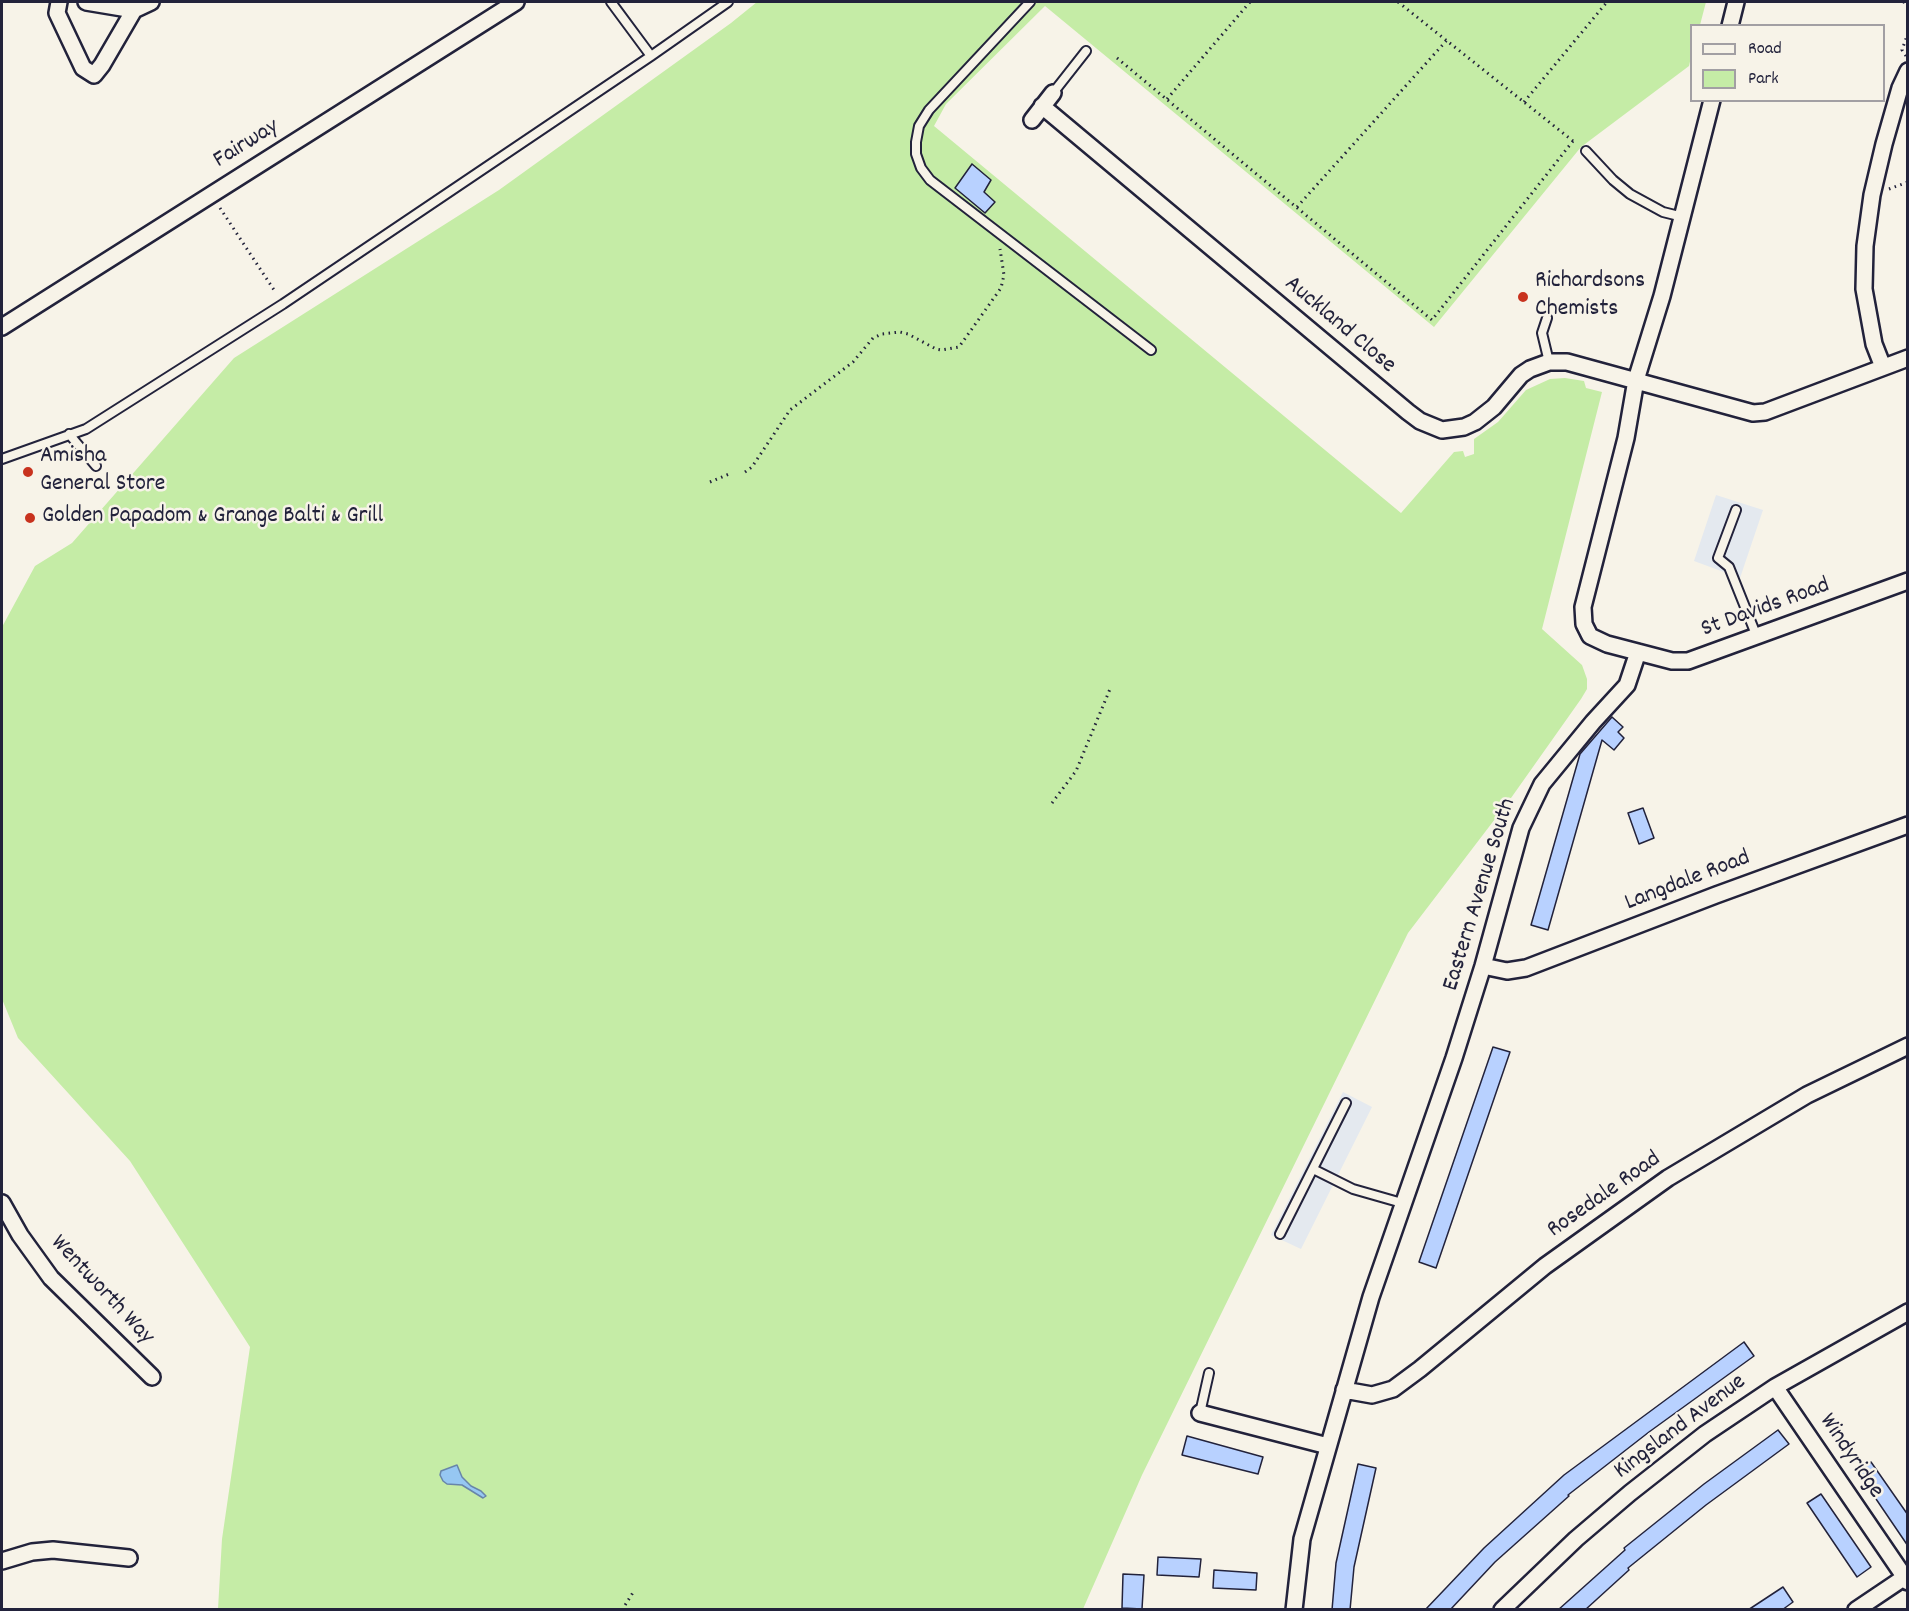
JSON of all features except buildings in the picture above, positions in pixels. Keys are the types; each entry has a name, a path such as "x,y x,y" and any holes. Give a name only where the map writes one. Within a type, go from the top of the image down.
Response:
{"street":[{"path":"59,2 57,13 83,68 94,75 102,66 134,10"},
{"path":"86,2 134,10 151,2"},
{"name":"Fairway","path":"2,327 516,2"},
{"path":"1730,24 1736,2"},
{"path":"1883,367 1875,344 1866,299 1865,246 1884,144 1900,88 1908,71"},
{"path":"1032,120 1053,93"},
{"path":"1638,652 1595,639 1587,631 1582,617 1626,438 1636,380 1662,296 1712,102"},
{"name":"Auckland Close","path":"1042,106 1395,401 1429,426 1442,430 1454,430 1475,422 1494,407 1521,375 1549,362"},
{"path":"1549,362 1567,362 1753,413 1765,412 1908,358"},
{"name":"St Davids Road","path":"1638,652 1672,661 1688,661 1908,581"},
{"name":"Eastern Avenue South","path":"1294,1610 1302,1539 1344,1390 1371,1297 1454,1058 1483,966 1521,828 1542,784 1627,685 1638,652"},
{"name":"Langdale Road","path":"1483,966 1506,971 1526,968 1908,825"},
{"name":"Rosedale Road","path":"1344,1390 1372,1395 1393,1389 1545,1266 1668,1178 1807,1095 1908,1046"},
{"name":"Wentworth Way","path":"2,1203 20,1235 51,1278 152,1377"},
{"name":"Kingsland Avenue","path":"1502,1610 1568,1546 1705,1434 1775,1387 1908,1312"},
{"name":"Windyridge","path":"1775,1387 1906,1578"},
{"path":"1200,1413 1328,1446"},
{"path":"2,1561 32,1552 53,1550 129,1558"},
{"path":"1856,1610 1906,1578"}],"lane":[{"path":"611,2 651,56"},
{"path":"2,459 86,429 283,304 728,2"},
{"path":"1030,2 929,110 920,126 916,154 921,168 930,180 1151,350"},
{"path":"1053,93 1086,51"},
{"path":"1586,151 1613,180 1630,194 1663,212 1683,216"},
{"path":"1547,318 1542,333 1549,362"},
{"path":"69,434 96,466"},
{"path":"1736,510 1718,558 1729,567 1757,637"},
{"path":"1280,1234 1346,1103"},
{"path":"1312,1169 1353,1189 1402,1203"},
{"path":"1200,1413 1209,1373"}],"path":[{"path":"1167,99 1250,2"},
{"path":"1398,2 1586,151"},
{"path":"1524,102 1607,2"},
{"path":"1908,33 1902,50 1908,60"},
{"path":"1297,207 1447,40"},
{"path":"1117,58 1432,320 1573,141"},
{"path":"210,194 283,304"},
{"path":"745,472 752,467 790,410 853,362 873,338 882,334 900,332 936,350 959,347 1001,288 1004,275 998,242"},
{"path":"710,482 729,474"},
{"path":"1052,803 1076,771 1110,689"},
{"path":"622,1610 634,1591"}],"shaded area":[{"path":"1716,495 1763,510 1740,578 1694,561"},
{"path":"1343,1092 1372,1107 1301,1249 1271,1235"}],"green space":[{"path":"757,2 1706,2 1700,24 1690,24 1689,66 1581,147 1434,327 1045,6 946,104 934,126 1401,513 1454,452 1463,451 1465,457 1474,454 1474,439 1498,422 1526,390 1550,379 1565,378 1584,381 1586,388 1602,392 1542,629 1582,665 1587,679 1587,689 1511,798 1408,933 1142,1475 1083,1609 218,1609 222,1539 250,1347 130,1161 18,1038 2,999 2,627 35,566 72,543 234,358 499,190"}],"water":[{"path":"457,1465 462,1477 486,1496 483,1498 462,1485 447,1484 443,1481 441,1471"}],"place":[{"name":"Richardsons Chemists","path":"1523,297"},
{"name":"Amisha General Store","path":"28,472"},
{"name":"Golden Papadom & Grange Balti & Grill","path":"30,518"}]}
